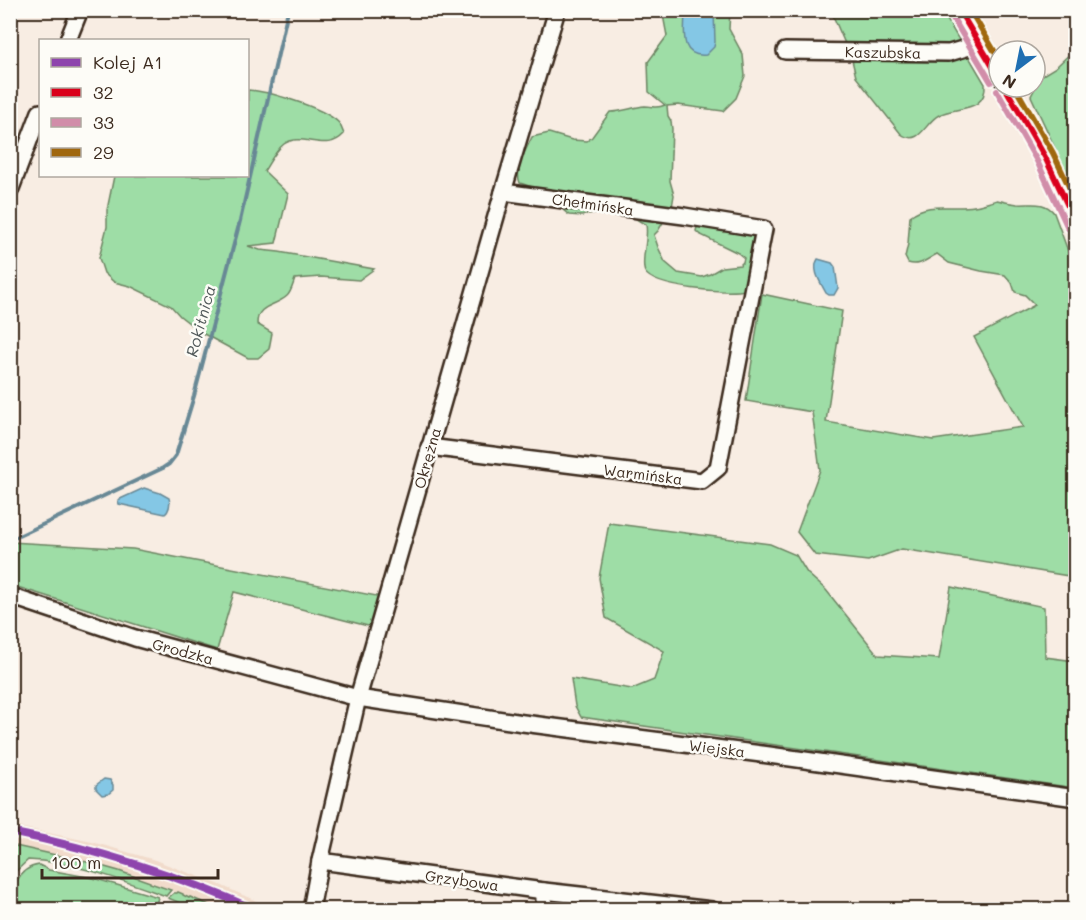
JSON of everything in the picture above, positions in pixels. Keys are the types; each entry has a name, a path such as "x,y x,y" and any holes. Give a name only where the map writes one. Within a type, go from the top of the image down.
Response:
{"street":[{"path":"68,39 80,10"},
{"name":"Okrężna","path":"311,909 358,698 557,10"},
{"path":"959,10 987,57"},
{"name":"Kaszubska","path":"785,51 949,53 978,42"},
{"path":"1012,99 1045,157 1076,224"},
{"path":"10,191 39,115"},
{"name":"Chełmińska","path":"503,192 764,229"},
{"name":"Warmińska","path":"429,447 702,481 718,468 764,229"},
{"name":"Grodzka","path":"10,596 135,638 358,698"},
{"name":"Wiejska","path":"358,698 523,723 1076,798"},
{"name":"Grzybowa","path":"320,861 662,907 712,909"},
{"path":"544,891 544,909"}],"shaded area":[{"path":"10,825 92,842 155,860 274,909 217,909 129,874 11,845"}],"green space":[{"path":"666,11 730,11 729,29 743,55 745,76 736,98 723,111 678,105 667,106 672,129 670,181 674,195 672,207 654,235 665,262 678,273 702,277 722,267 740,265 744,258 699,234 696,231 698,223 747,233 754,237 756,243 745,290 723,291 676,286 651,278 644,268 646,225 633,217 604,212 582,216 569,215 544,191 520,183 518,172 532,137 549,133 572,140 587,141 610,112 665,105 649,92 648,62 667,36 663,15"},
{"path":"831,11 942,11 985,84 981,100 969,107 939,115 918,136 913,138 901,134 856,77 852,60"},
{"path":"1075,49 1075,191 1032,99 1047,99 1047,72"},
{"path":"249,90 257,91 320,111 338,122 344,134 330,142 291,141 278,150 264,171 288,194 276,243 248,246 374,269 359,280 321,277 295,279 287,296 263,309 258,318 257,324 272,333 269,349 258,358 248,358 202,333 171,306 130,286 114,282 104,273 99,258 107,227 107,210 114,177 249,177"},
{"path":"997,200 1042,205 1050,209 1054,213 1075,270 1075,577 902,549 868,561 815,555 797,532 820,470 812,412 746,401 762,294 842,311 826,422 933,440 1023,427 974,337 1035,305 1025,295 1015,292 1012,283 1005,275 949,263 937,254 916,264 908,263 905,257 910,216 917,211 933,207 974,206"},
{"path":"609,523 770,544 796,555 807,573 826,590 878,655 939,659 951,587 1044,607 1045,657 1075,661 1075,788 581,717 575,706 571,679 632,689 654,680 664,651 606,618 599,578"},
{"path":"10,542 133,549 382,597 372,627 234,592 217,650 11,585"},
{"path":"11,845 119,871 171,890 166,896 80,868 28,860 12,875 11,881"},
{"path":"39,865 49,870 93,878 158,897 155,909 11,909 12,895 20,875 25,870"},
{"path":"178,892 217,909 186,909 177,906 171,909 178,902 168,898"}],"water":[{"path":"685,11 714,11 715,42 714,47 706,55 697,55 687,47 684,34"},
{"path":"818,259 832,263 835,267 838,288 834,295 826,293 819,281 816,272"},
{"path":"144,488 169,498 168,511 165,514 119,504 118,500"},
{"path":"104,779 110,780 113,790 102,795 96,789 96,785"}],"waterway":[{"name":"Rokitnica","path":"10,540 163,468 176,455 240,221 288,10"}],"rail line":[{"name":"A1","path":"10,832 73,846 135,864 195,885 255,910"}],"transit line":[{"name":"32","path":"959,10 987,57"},
{"name":"29","path":"970,10 987,39"},
{"name":"33","path":"951,15 987,75"},
{"name":"33","path":"1002,99 1037,161 1068,228"},
{"name":"32","path":"1012,99 1045,157 1076,223"},
{"name":"29","path":"1022,99 1053,153 1076,201"}]}
